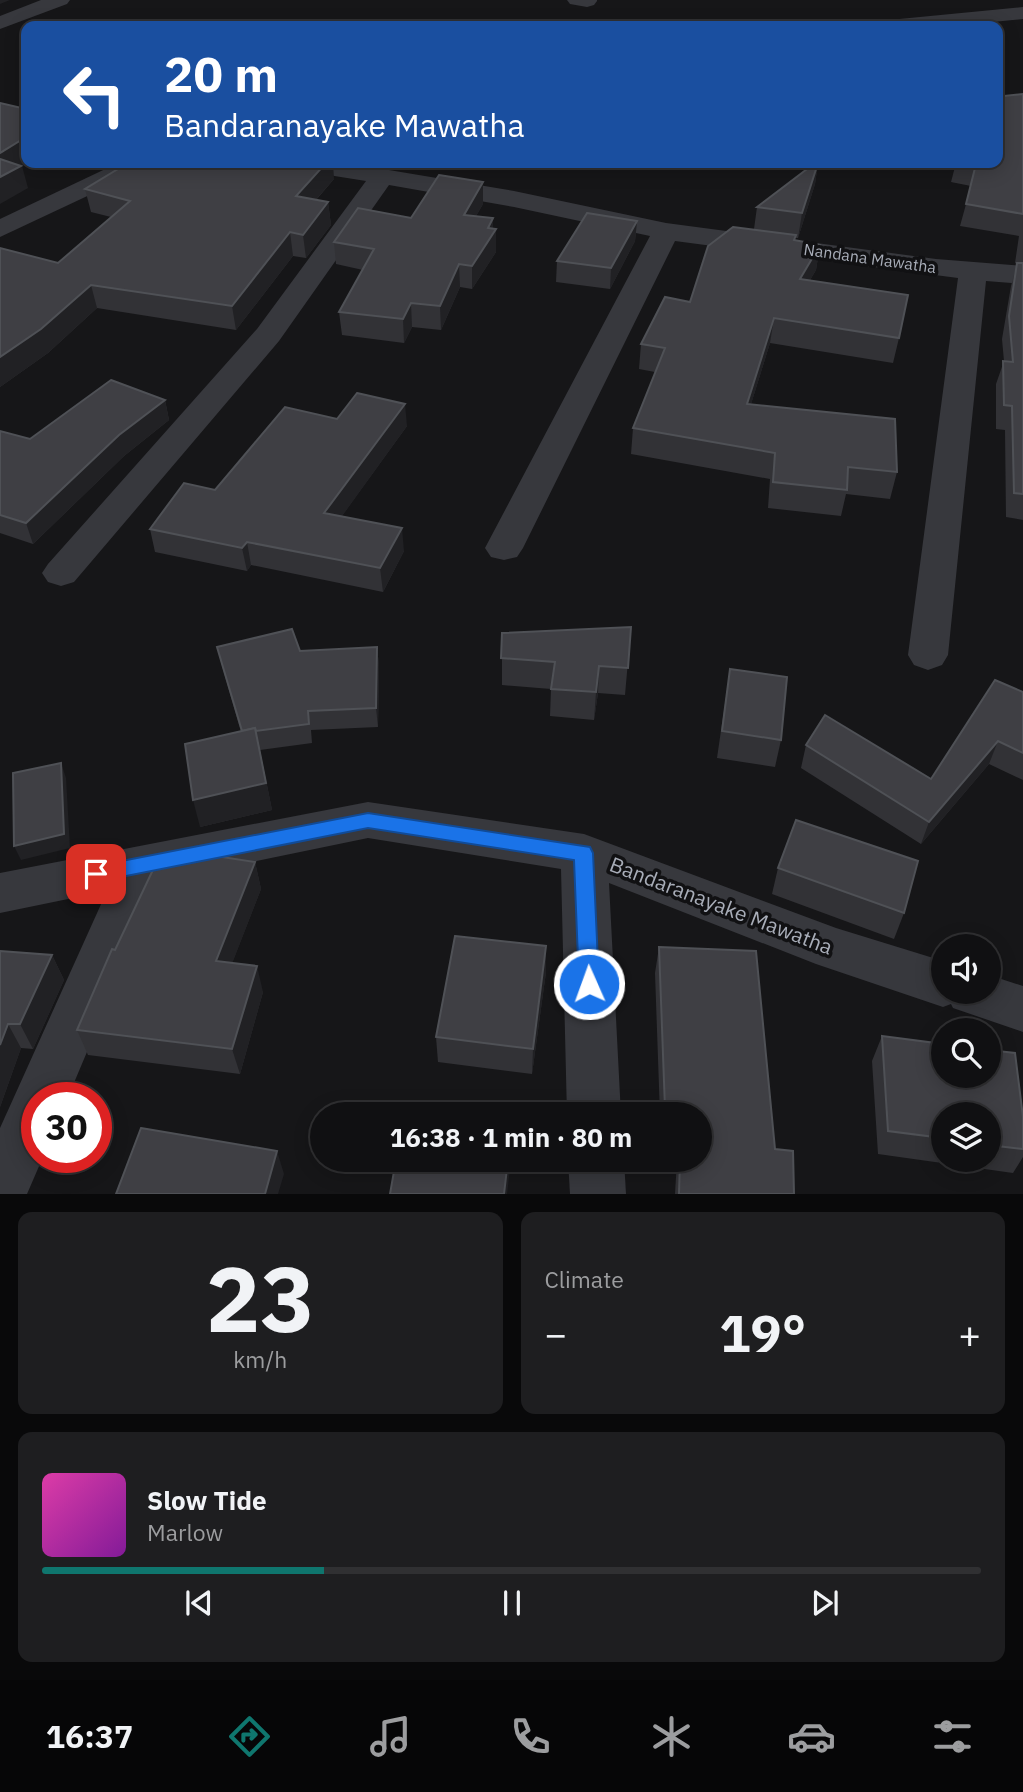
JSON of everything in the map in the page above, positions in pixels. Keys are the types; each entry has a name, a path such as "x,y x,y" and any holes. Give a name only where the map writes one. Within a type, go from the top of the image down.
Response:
{"street":[{"path":"0,23 60,0"},
{"path":"941,21 1023,13"},
{"path":"0,229 128,168"},
{"name":"Nandana Mawatha","path":"332,168 514,199 666,231 973,271 1023,275"},
{"path":"61,573 268,335 383,177"},
{"path":"504,548 666,231"},
{"path":"928,655 973,271"},
{"name":"Bandaranayake Mawatha","path":"0,893 368,820 584,853 833,949 931,980"},
{"path":"584,853 594,1102"},
{"path":"48,1082 143,864"},
{"path":"1001,1002 1023,1009"},
{"path":"0,1191 21,1143"},
{"path":"597,1172 598,1194"}],"building":[{"path":"1003,94 1004,96 1023,94 1023,214 966,204 975,168 1003,168"},
{"path":"0,103 21,108 21,140 0,153"},
{"path":"0,159 21,166 0,177"},
{"path":"120,168 321,168 296,196 328,202 303,235 290,232 232,306 91,285 41,329 0,357 0,248 58,263 130,201 85,189"},
{"path":"808,168 816,168 802,213 757,207"},
{"path":"439,175 483,182 464,215 493,218 488,228 496,229 472,266 459,264 440,306 411,303 403,319 339,312 374,249 334,242 358,208 411,218"},
{"path":"587,213 637,221 611,268 557,261"},
{"path":"733,227 796,235 794,240 820,245 800,279 908,295 899,338 774,318 747,404 895,419 897,472 848,467 847,490 773,482 775,453 633,428 665,348 641,344 665,297 690,302 708,246"},
{"path":"1017,263 1023,263 1023,494 1014,493 1012,406 1004,405 1003,361 1013,362 1009,316"},
{"path":"111,380 165,400 119,435 26,523 0,515 0,431 30,439"},
{"path":"357,393 405,404 324,513 402,528 380,568 247,542 242,548 150,529 184,483 215,490 285,407 337,419"},
{"path":"631,627 628,668 599,666 596,692 551,689 555,662 501,658 502,633"},
{"path":"292,629 300,651 377,647 376,708 308,711 309,724 242,731 217,647"},
{"path":"730,669 787,677 781,740 722,731"},
{"path":"995,680 1023,692 1023,753 998,741 929,822 806,745 825,715 931,779"},
{"path":"255,728 266,783 193,800 185,744"},
{"path":"61,763 64,834 14,846 13,773"},
{"path":"796,820 918,861 904,913 778,868"},
{"path":"183,851 255,862 216,961 257,966 232,1049 77,1030 112,949 115,950 160,855"},
{"path":"455,936 546,946 533,1049 436,1037"},
{"path":"659,947 756,951 775,1149 793,1151 794,1194 679,1194 680,1172 712,1172 712,1102 665,1102"},
{"path":"0,951 52,955 20,1024 8,1024 0,1045"},
{"path":"882,1036 931,1042 931,1088 1001,1088 1001,1051 1015,1053 1023,1117 1023,1149 1001,1146 1001,1102 931,1102 931,1136 888,1131"},
{"path":"141,1128 277,1151 265,1194 116,1194"},
{"path":"394,1172 507,1172 504,1194 390,1194"}],"route":[{"path":"96,874 368,820 584,853 589,984"}]}
